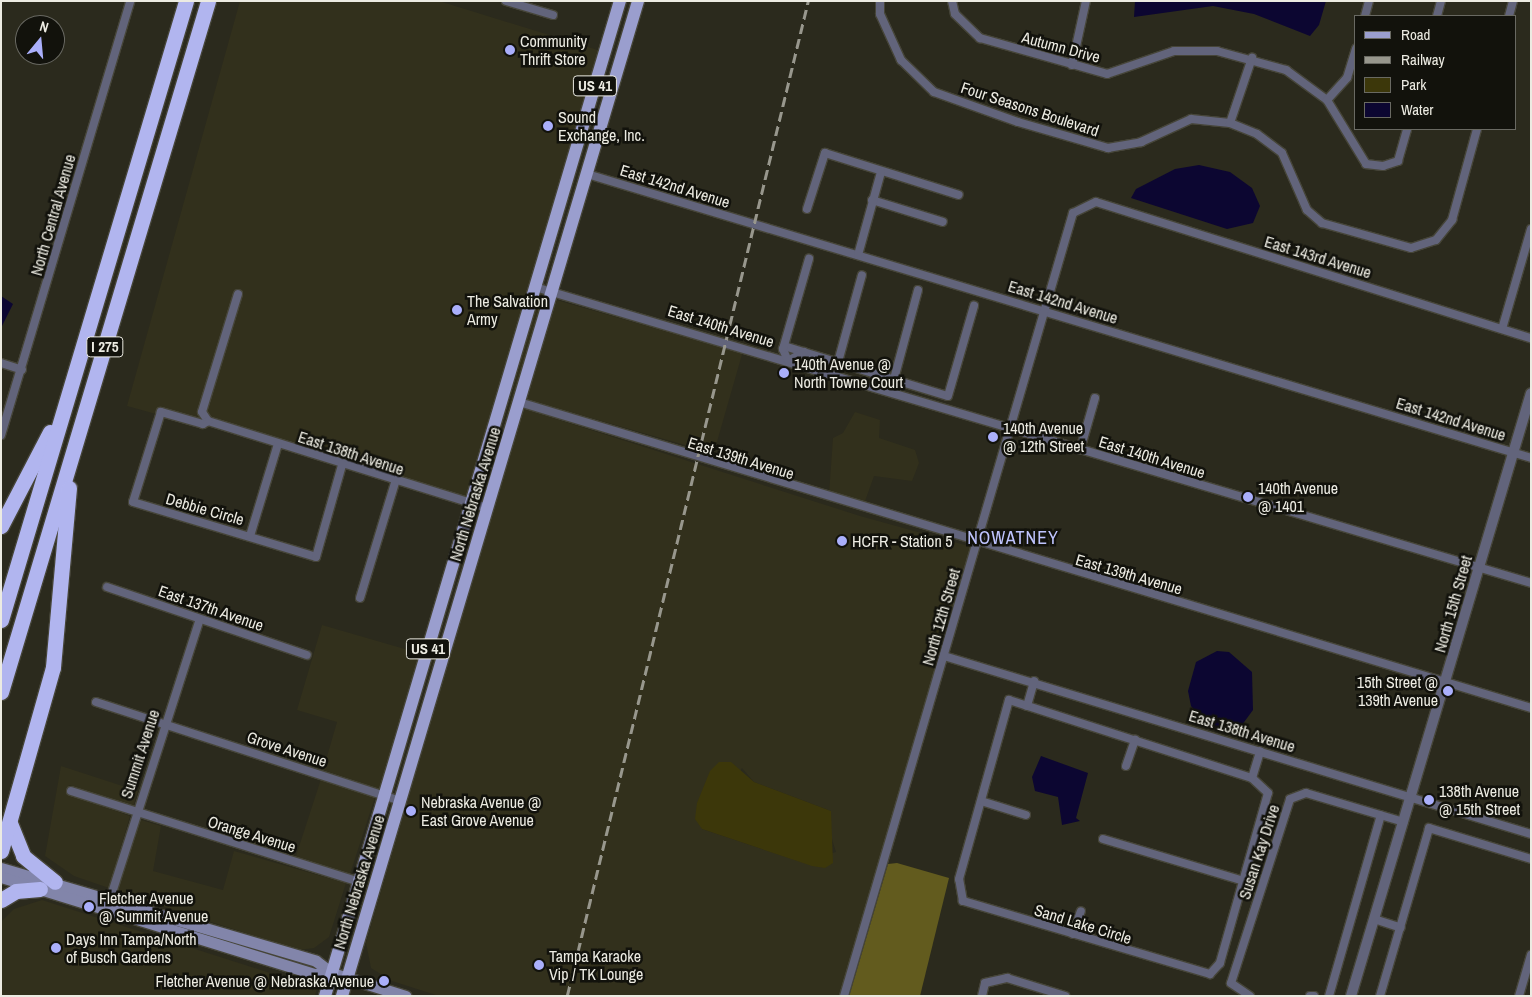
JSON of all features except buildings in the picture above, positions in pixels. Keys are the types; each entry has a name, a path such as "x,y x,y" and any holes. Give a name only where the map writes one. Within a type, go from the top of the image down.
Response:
{"highway":[{"name":"I 275","path":"1,620 186,1"},
{"name":"I 275","path":"1,692 208,1"},
{"path":"1,526 67,399"},
{"path":"1,851 54,667 71,459"},
{"path":"10,823 23,856 55,882"},
{"path":"1,900 16,891 40,889"}],"main road":[{"name":"North Nebraska Avenue","path":"325,996 620,1"},
{"name":"North Nebraska Avenue","path":"342,996 638,1"},
{"path":"567,182 587,174"},
{"path":"531,301 547,306"},
{"path":"443,658 440,641 455,557"},
{"path":"412,758 426,686 420,677"},
{"path":"1,868 55,882 316,961 332,973 406,996"},
{"path":"1,877 314,974 332,973"}],"street":[{"name":"North Central Avenue","path":"1,436 130,1"},
{"path":"532,1 535,10"},
{"name":"Four Seasons Boulevard","path":"880,1 880,14 901,60 934,92 1018,122 1108,148 1141,142 1191,119 1230,123 1257,134 1282,153 1307,210 1322,223 1411,248 1436,240 1452,220 1477,130"},
{"name":"Autumn Drive","path":"952,1 955,14 980,38 1072,66 1107,74 1174,51 1217,51 1252,58 1286,70 1327,100 1366,164 1383,166 1398,161 1407,130"},
{"path":"1072,66 1086,1"},
{"path":"1364,15 1369,1"},
{"path":"1437,15 1442,1"},
{"path":"1509,15 1513,1"},
{"path":"513,2 553,15"},
{"path":"1327,100 1347,78 1354,55"},
{"path":"1230,123 1252,58"},
{"path":"807,209 825,153 958,195"},
{"path":"858,255 881,172"},
{"name":"East 142nd Avenue","path":"587,174 1531,458"},
{"path":"872,200 943,222"},
{"name":"North 12th Street","path":"844,996 1073,213 1096,202"},
{"name":"East 143rd Avenue","path":"1096,202 1531,338"},
{"path":"1502,329 1531,229"},
{"path":"804,352 788,361 784,346 809,259"},
{"path":"838,362 862,275"},
{"name":"East 140th Avenue","path":"535,287 1531,583"},
{"path":"894,379 918,290"},
{"path":"208,421 202,412 232,320 238,294"},
{"path":"784,346 948,396 974,306"},
{"path":"1,363 22,370"},
{"name":"North 15th Street","path":"1351,996 1531,393"},
{"path":"1080,450 1095,398"},
{"name":"East 139th Avenue","path":"519,402 977,544 1531,708"},
{"name":"Debbie Circle","path":"208,421 203,424 161,412 132,502 316,557 342,465"},
{"name":"East 138th Avenue","path":"208,421 395,482 487,508"},
{"path":"250,536 278,444"},
{"path":"360,598 395,482"},
{"name":"East 137th Avenue","path":"107,587 307,655"},
{"name":"Summit Avenue","path":"110,899 164,723 200,619"},
{"name":"East 138th Avenue","path":"944,656 1034,681 1531,834"},
{"path":"1026,706 1034,681"},
{"name":"Sand Lake Circle","path":"1009,700 1026,706 1252,778 1268,793 1220,963 1210,974 962,901 959,879 1009,700"},
{"name":"Grove Avenue","path":"96,702 401,801"},
{"path":"1126,766 1135,740"},
{"path":"1252,778 1260,751"},
{"name":"Orange Avenue","path":"71,791 360,882"},
{"name":"Susan Kay Drive","path":"1250,996 1232,983 1290,799 1306,793 1404,822"},
{"path":"981,801 1026,815"},
{"path":"1329,996 1380,815"},
{"path":"1380,996 1429,828 1531,859"},
{"path":"1103,839 1244,881"},
{"path":"1073,934 1081,911"},
{"path":"1374,919 1401,928"},
{"path":"1519,996 1531,955"},
{"path":"982,996 985,982 1007,978 1065,996"}],"shaded area":[{"path":"240,1 439,1 601,51 469,498 211,418 207,411 243,292 236,289 198,411 201,419 162,408 156,414 127,406"},
{"path":"553,299 742,353 714,453 524,399"},
{"path":"534,307 542,309 493,505 485,503"},
{"path":"522,408 860,516 972,547 840,996 439,996 392,981 371,968 366,943","holes":["742,768 754,782 831,811 830,833 836,852 801,862 702,829"]},
{"path":"855,412 880,420 879,438 915,450 919,463 912,481 874,476 864,504 829,494 833,438 843,433"},
{"path":"322,625 422,654 379,789 323,770 337,722 297,710"},
{"path":"61,766 138,791 133,807 69,785 66,793 130,816 109,888 74,876 45,856"},
{"path":"321,779 375,797 350,875 296,857"},
{"path":"138,819 161,826 153,871 223,890 234,851 346,883 329,937 314,948 298,950 116,891"},
{"path":"897,863 949,878 920,996 849,996 888,864"},
{"path":"42,900 317,988 315,996 1,996 2,921 14,909"}],"green space":[{"path":"719,762 731,762 754,782 831,811 833,863 825,868 812,866 702,829 695,819 697,803 710,771"}],"water":[{"path":"1135,1 1326,1 1319,25 1310,36 1254,14 1213,6 1134,17"},
{"path":"1199,165 1230,172 1252,188 1260,206 1253,223 1227,229 1131,198 1136,189 1175,169"},
{"path":"1,296 13,304 1,328"},
{"path":"1217,651 1229,652 1252,672 1253,710 1239,729 1206,726 1191,706 1188,691 1196,662"},
{"path":"1041,756 1088,773 1076,818 1080,821 1062,825 1058,797 1035,791 1032,777"}],"railway":[{"path":"567,996 808,1"}],"place":[{"name":"Community Thrift Store","path":"510,50"},
{"name":"Sound Exchange, Inc.","path":"548,126"},
{"name":"The Salvation Army","path":"457,310"},
{"name":"140th Avenue @ North Towne Court","path":"784,373"},
{"name":"140th Avenue @ 12th Street","path":"993,437"},
{"name":"140th Avenue @ 1401","path":"1248,497"},
{"name":"HCFR - Station 5","path":"842,541"},
{"name":"15th Street @ 139th Avenue","path":"1448,691"},
{"name":"138th Avenue @ 15th Street","path":"1429,800"},
{"name":"Nebraska Avenue @ East Grove Avenue","path":"411,811"},
{"name":"Fletcher Avenue @ Summit Avenue","path":"89,907"},
{"name":"Days Inn Tampa/North of Busch Gardens","path":"56,948"},
{"name":"Tampa Karaoke Vip / TK Lounge","path":"539,965"},
{"name":"Fletcher Avenue @ Nebraska Avenue","path":"384,981"}],"district":[{"name":"NOWATNEY","path":"1013,538"}]}
